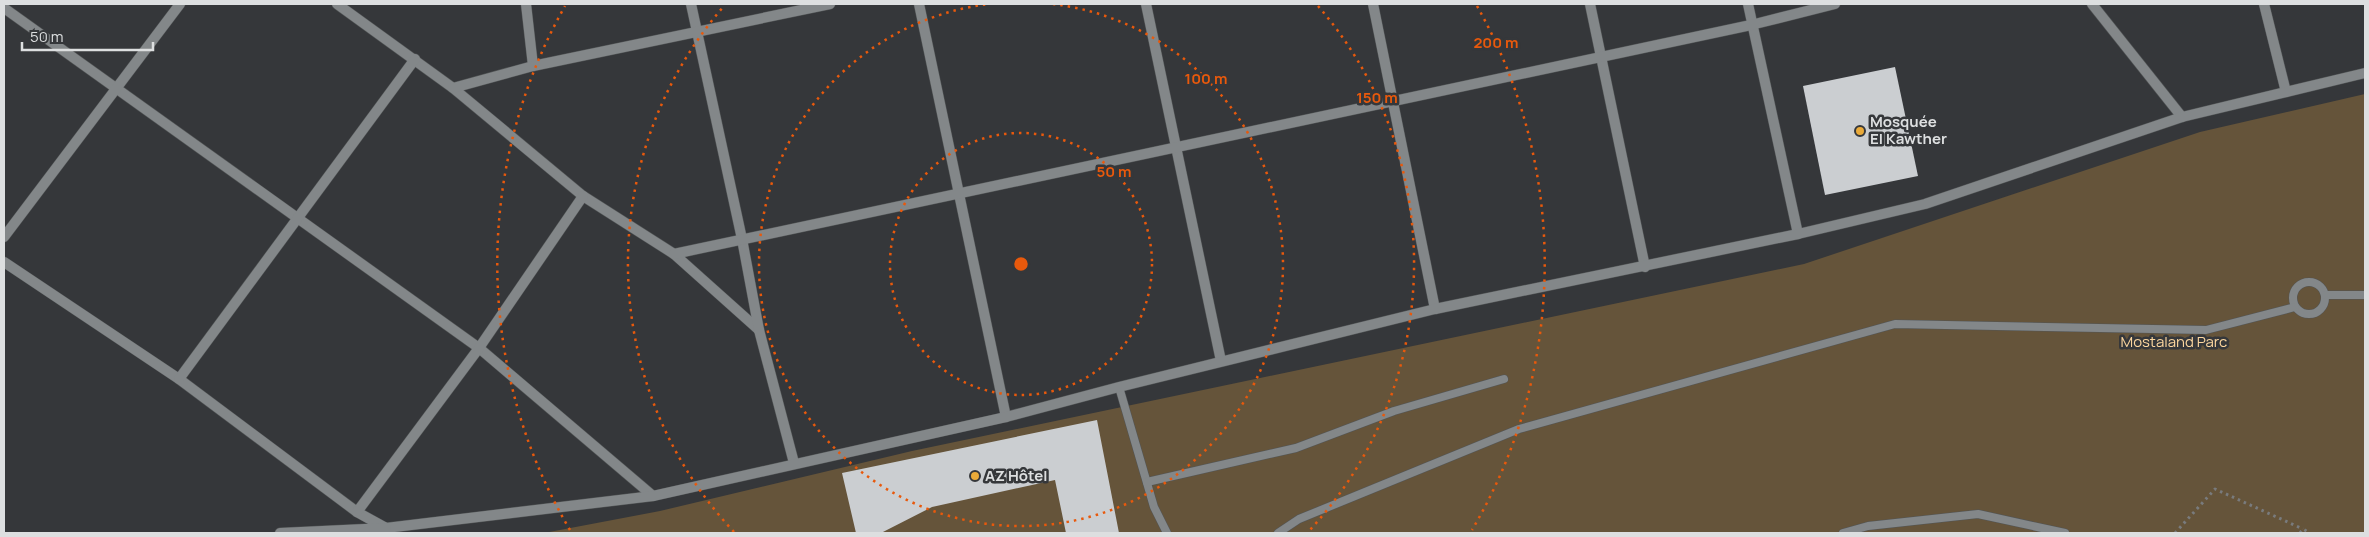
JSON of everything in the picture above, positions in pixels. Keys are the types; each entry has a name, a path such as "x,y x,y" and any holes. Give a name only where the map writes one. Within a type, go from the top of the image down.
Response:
{"street":[{"path":"4,237 180,4"},
{"path":"337,4 453,88 583,196 674,254 759,330"},
{"path":"526,4 533,66"},
{"path":"690,4 742,239 759,330 794,463"},
{"path":"453,88 533,66 830,4"},
{"path":"919,4 1006,417"},
{"path":"1146,4 1221,361"},
{"path":"1373,4 1435,309"},
{"path":"1590,4 1645,267"},
{"path":"1748,4 1751,25 1798,234"},
{"path":"674,254 1751,25 1835,4"},
{"path":"2092,4 2182,117"},
{"path":"2264,4 2286,92"},
{"path":"4,8 480,348 653,496"},
{"path":"179,379 300,218 415,59"},
{"path":"280,533 386,528 653,496 1006,417 1221,361 1435,309 1645,267 1925,204 2182,117 2365,73"},
{"path":"357,512 480,348 583,196"},
{"path":"4,262 179,379 357,512 386,528"}],"lane":[{"path":"2311,281 2316,283 2325,295 2324,306 2316,313 2304,314 2295,307 2292,297 2300,284 2311,281"},
{"path":"2325,295 2365,296"},
{"path":"1278,533 1299,519 1519,429 1895,324 2206,330 2295,307"},
{"path":"1147,482 1296,448 1394,411 1504,379"},
{"path":"1119,387 1154,507 1168,533"},
{"path":"1843,533 1868,526 1978,514 2066,533"}],"path":[{"path":"2175,533 2215,489 2302,531 2310,533"}],"green space":[{"name":"Mostaland Parc","path":"2365,94 2365,533 544,533 660,511 912,451 1804,264 2200,132"}],"building":[{"name":"Mosquée El Kawther","path":"1895,67 1918,176 1825,195 1803,86"},
{"name":"AZ Hôtel","path":"1097,420 1119,533 1066,533 1055,480 932,507 881,533 856,533 842,473"}],"place":[{"name":"Mosquée El Kawther","path":"1860,131"},
{"name":"AZ Hôtel","path":"975,476"}]}
